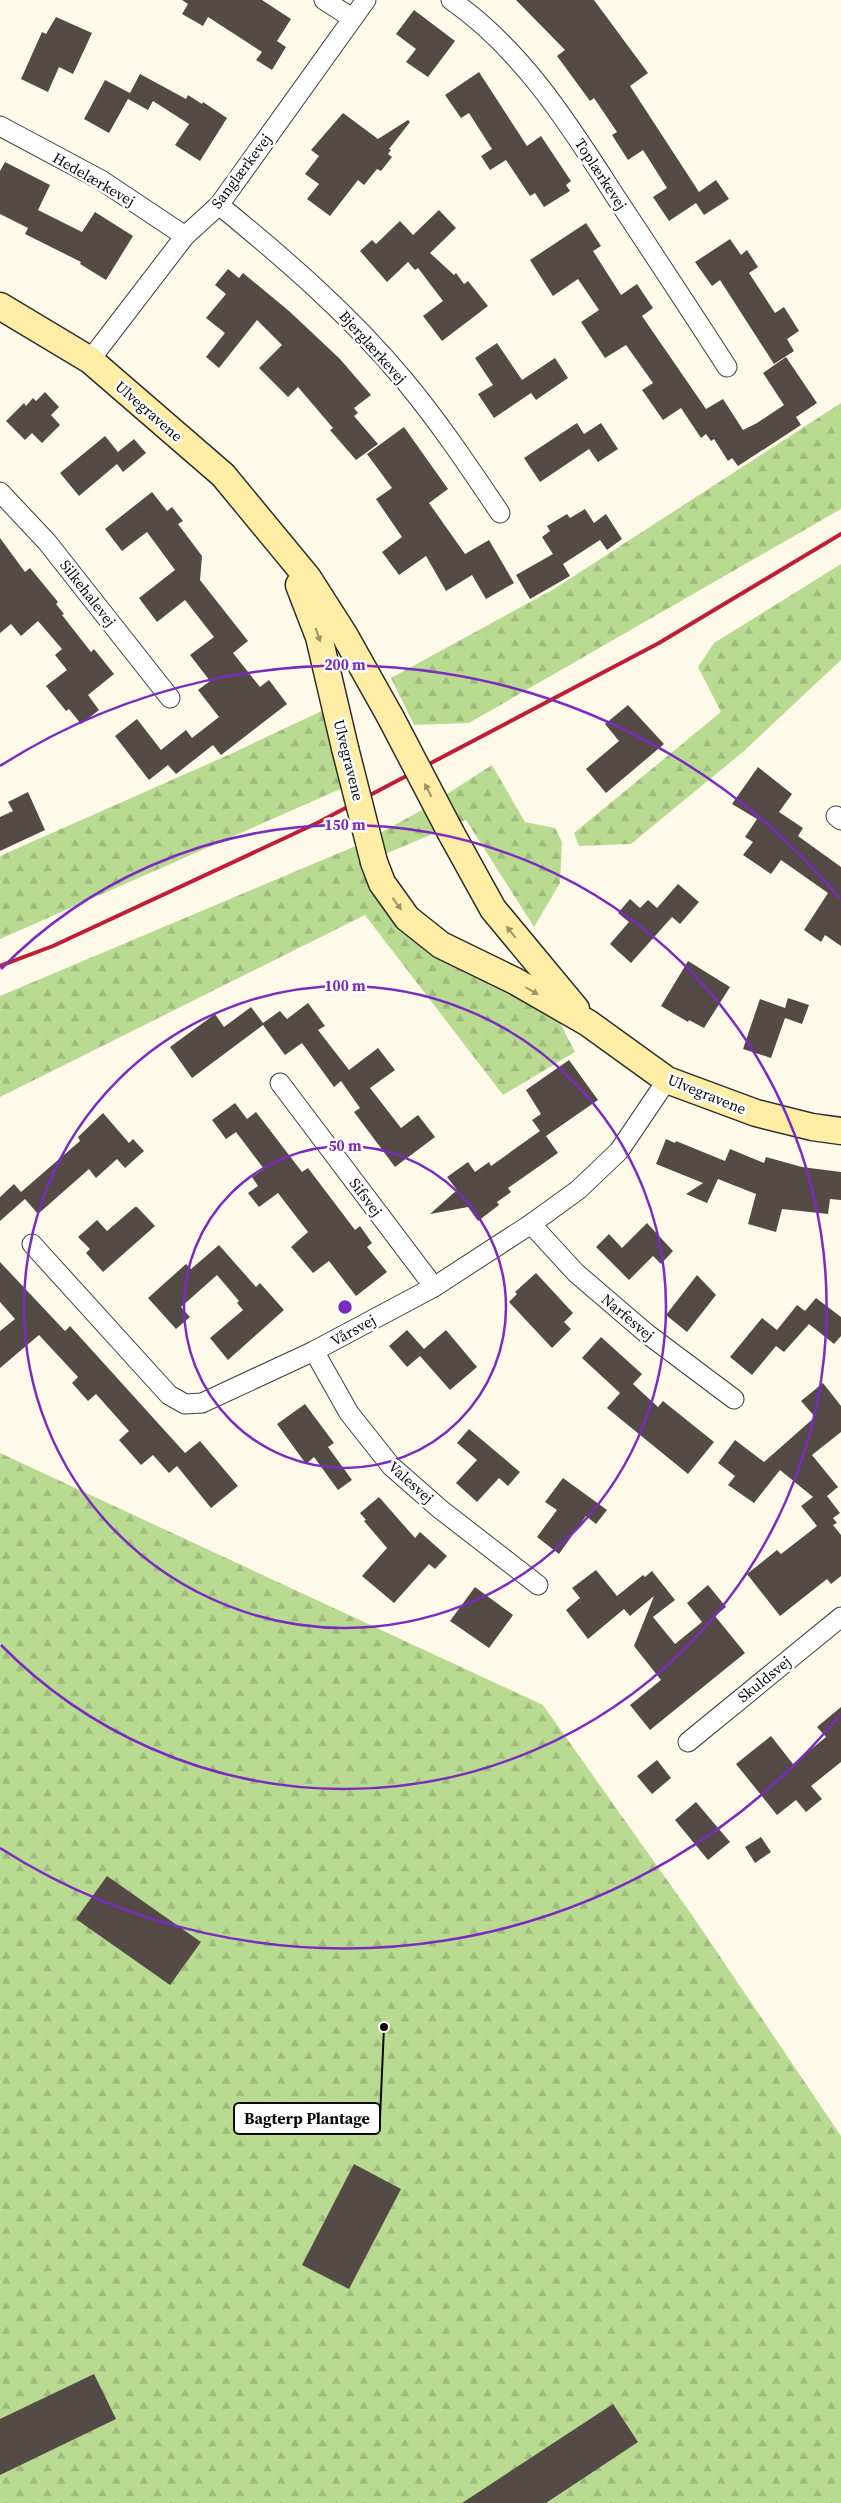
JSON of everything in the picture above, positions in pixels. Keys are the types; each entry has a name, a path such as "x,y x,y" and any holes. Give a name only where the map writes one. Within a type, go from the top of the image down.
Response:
{"street":[{"path":"324,0 352,18"},
{"name":"Sanglærkevej","path":"90,360 185,236 219,205 366,0"},
{"name":"Toplærkevej","path":"450,0 476,18 523,65 565,120 727,367"},
{"name":"Hedelærkevej","path":"0,126 101,180 185,236"},
{"name":"Bjerglærkevej","path":"219,205 284,258 352,323 404,380 454,443 500,513"},
{"name":"Ulvegravene","path":"0,306 90,360 223,476 308,578 345,636 391,718 450,833 493,908 588,1023"},
{"name":"Silkehalevej","path":"0,492 47,542 170,698"},
{"name":"Ulvegravene","path":"278,542 297,582 319,637 374,862 382,883 407,918 442,945 515,981 588,1023 667,1080 756,1113 812,1127 841,1131"},
{"name":"Vårsvej","path":"32,1244 169,1396 185,1404 202,1403 314,1352 434,1287 531,1224 578,1190 619,1151 667,1080"},
{"name":"Sifsvej","path":"280,1083 434,1287"},
{"name":"Narfesvej","path":"531,1224 576,1273 646,1333 734,1398"},
{"name":"Valesvej","path":"314,1352 349,1413 391,1466 440,1509 538,1585"},
{"name":"Skuldsvej","path":"688,1742 841,1617"}],"green space":[{"path":"841,403 841,509 469,723 414,725 391,678 554,589"},
{"path":"841,564 841,660 744,751 631,844 579,846 574,833 721,712 698,667 714,643"},
{"path":"328,708 345,787 0,939 0,856 226,756"},
{"path":"492,765 525,822 555,828 562,842 560,883 534,927 466,820 366,862 380,898 555,1013 575,1052 503,1095 365,915 0,1097 0,996 358,845 422,810"},
{"path":"0,1453 543,1705 694,1918 841,2136 841,2503 0,2503"}],"building":[{"path":"182,0 262,0 291,19 277,41 286,47 272,70 256,60 262,52 208,17 203,26 182,14 188,4"},
{"path":"516,0 594,0 648,73 630,86 699,192 716,180 729,199 704,215 696,203 669,221 653,197 667,188 643,150 628,160 612,135 617,132 594,98 590,101 557,56 565,50"},
{"path":"414,10 455,41 428,77 406,62 416,49 396,34"},
{"path":"56,17 92,33 73,74 59,67 48,92 21,79 42,32 46,34"},
{"path":"479,72 527,146 541,136 571,181 566,185 570,191 544,207 535,193 530,196 506,160 490,170 481,156 492,149 469,113 461,118 445,95"},
{"path":"140,74 186,99 188,95 202,104 203,102 227,118 200,161 175,145 189,124 153,101 148,110 128,99 109,133 84,119 105,80 130,93"},
{"path":"343,113 378,139 408,120 410,122 389,149 391,150 388,154 392,157 381,171 377,169 364,185 358,180 330,216 307,199 319,184 305,174 319,156 311,150"},
{"path":"5,162 50,185 38,210 82,232 95,212 133,236 106,280 80,264 81,262 25,234 28,228 0,214 0,171"},
{"path":"439,210 456,228 430,253 454,275 456,273 464,284 468,281 488,306 442,341 423,316 443,301 418,268 415,270 408,262 387,282 360,251 372,240 376,244 400,221 413,235"},
{"path":"586,223 601,246 593,251 621,295 637,284 653,308 642,316 706,409 723,399 743,430 757,423 784,405 763,373 786,357 817,403 796,417 801,425 738,466 732,458 728,461 714,439 711,441 706,434 701,438 681,408 663,420 642,390 653,383 626,345 605,358 581,322 599,310 578,279 553,296 530,260"},
{"path":"730,239 741,255 747,250 758,267 749,273 775,313 784,307 799,331 787,339 794,351 774,364 720,280 712,286 695,262"},
{"path":"228,269 239,278 243,273 289,311 340,359 371,395 354,408 358,413 354,416 378,444 356,460 330,430 333,428 298,387 288,397 259,368 282,345 257,320 219,368 206,357 225,333 206,318 226,294 215,285"},
{"path":"497,343 522,380 555,358 568,378 536,400 531,393 494,418 478,394 493,385 475,358"},
{"path":"45,392 59,407 51,415 60,425 42,443 32,433 25,440 6,421 24,403 26,406 33,398 36,401"},
{"path":"577,423 584,434 601,423 618,449 598,462 589,449 540,482 524,458"},
{"path":"404,427 448,489 429,503 465,554 489,540 514,583 486,599 472,575 446,591 426,556 399,575 382,552 402,537 376,499 392,488 367,454"},
{"path":"105,436 118,452 134,439 146,453 123,472 117,464 79,496 60,473"},
{"path":"152,492 167,511 172,507 183,521 178,524 202,556 200,580 248,641 233,653 260,687 269,680 287,704 221,755 213,745 176,774 168,765 149,780 115,736 137,719 161,750 186,730 192,738 219,717 198,690 210,681 190,655 214,637 185,600 157,622 139,598 175,570 147,532 122,551 105,529"},
{"path":"585,509 594,523 606,514 622,539 607,550 600,540 563,564 570,576 530,599 516,575 553,554 542,537 550,531 547,526 567,514 570,518"},
{"path":"0,538 25,572 30,568 58,602 56,604 64,614 62,615 91,652 94,649 114,674 88,695 99,710 81,724 69,709 66,711 46,686 67,670 55,655 62,649 38,621 21,636 11,624 0,633"},
{"path":"628,705 664,744 606,793 586,769 619,741 605,724"},
{"path":"758,767 792,794 779,812 803,828 798,836 841,867 841,946 825,935 821,942 804,930 828,893 781,860 771,874 743,855 753,842 745,837 757,819 732,804"},
{"path":"28,792 45,830 0,851 0,817 13,811 8,802"},
{"path":"678,884 699,902 680,924 672,917 631,963 610,944 629,922 618,913 630,899 640,908 648,900 657,908"},
{"path":"688,961 730,987 704,1028 689,1020 688,1022 661,1006"},
{"path":"788,998 809,1005 802,1024 785,1018 771,1058 743,1049 760,999 785,1008"},
{"path":"308,1003 325,1026 318,1030 349,1070 378,1048 395,1070 370,1088 401,1128 418,1115 435,1137 395,1167 354,1112 360,1108 341,1081 334,1087 302,1043 285,1055 263,1025 192,1078 170,1047 215,1014 224,1027 251,1007 263,1023 280,1011 287,1019"},
{"path":"569,1060 598,1100 546,1136 558,1153 508,1188 511,1192 497,1202 499,1205 478,1221 468,1207 430,1214 457,1190 447,1177 468,1162 475,1172 489,1162 491,1166 540,1131 532,1120 541,1114 526,1090"},
{"path":"235,1103 247,1119 256,1112 302,1172 308,1168 355,1230 360,1226 372,1243 367,1247 387,1272 356,1296 329,1261 313,1273 291,1247 308,1232 278,1193 259,1207 248,1193 258,1186 252,1177 264,1169 236,1132 226,1139 212,1120"},
{"path":"103,1113 129,1143 133,1139 144,1151 125,1168 117,1159 96,1178 89,1169 38,1214 25,1199 0,1221 0,1197 14,1184 21,1192 80,1141 78,1137"},
{"path":"666,1139 675,1143 676,1141 725,1161 730,1149 764,1163 766,1157 802,1167 841,1172 841,1200 830,1199 828,1214 782,1209 776,1232 748,1224 756,1194 718,1179 707,1203 686,1194 703,1183 656,1164"},
{"path":"135,1207 155,1226 103,1272 86,1253 90,1249 78,1237 97,1220 107,1231"},
{"path":"647,1223 673,1251 661,1264 653,1256 629,1280 596,1247 609,1234 622,1248"},
{"path":"219,1245 256,1287 260,1283 284,1310 228,1360 210,1338 243,1310 237,1303 239,1301 217,1275 181,1307 190,1317 176,1329 148,1298 186,1264 191,1269"},
{"path":"0,1262 65,1331 70,1326 185,1453 200,1441 238,1486 211,1508 177,1466 169,1473 153,1455 141,1465 119,1440 129,1431 96,1394 88,1401 72,1383 78,1377 39,1335 0,1368 0,1331 15,1319 0,1302"},
{"path":"536,1273 573,1313 564,1322 571,1329 552,1348 509,1302 517,1294 515,1292"},
{"path":"697,1275 716,1295 687,1332 666,1315"},
{"path":"816,1298 841,1317 841,1336 834,1344 809,1324 784,1352 776,1346 752,1375 730,1357 762,1318 777,1330 797,1305 805,1311"},
{"path":"407,1330 424,1349 446,1330 477,1367 450,1390 420,1356 407,1367 389,1346"},
{"path":"601,1337 642,1374 633,1384 658,1407 663,1401 714,1442 688,1474 607,1408 620,1393 582,1358"},
{"path":"823,1383 841,1406 841,1432 812,1455 838,1487 827,1496 840,1513 833,1518 837,1523 833,1525 841,1535 841,1576 831,1584 827,1579 780,1616 747,1574 777,1550 781,1554 817,1526 801,1506 813,1497 780,1470 754,1503 728,1485 735,1476 718,1463 735,1440 764,1462 815,1417 801,1401"},
{"path":"305,1404 334,1443 328,1447 352,1480 338,1490 314,1457 306,1464 277,1424"},
{"path":"469,1429 520,1472 508,1486 499,1478 477,1502 456,1483 477,1460 457,1443"},
{"path":"563,1478 607,1510 596,1524 586,1516 559,1554 537,1537 557,1510 545,1502"},
{"path":"379,1497 415,1538 420,1532 447,1556 435,1569 429,1564 394,1603 362,1576 387,1548 364,1521 366,1520 360,1513"},
{"path":"596,1570 617,1596 643,1575 645,1577 652,1571 675,1600 653,1617 675,1644 702,1622 687,1603 708,1585 726,1607 715,1616 745,1653 650,1730 630,1705 661,1680 634,1646 654,1596 630,1616 624,1609 588,1639 566,1610 580,1598 572,1588"},
{"path":"475,1587 513,1615 489,1648 450,1621"},
{"path":"841,1707 841,1762 811,1786 822,1799 806,1812 796,1800 777,1815 736,1764 771,1736 793,1764 826,1737 817,1727"},
{"path":"657,1760 671,1778 652,1794 637,1776"},
{"path":"696,1802 730,1842 708,1860 675,1820"},
{"path":"761,1837 771,1852 755,1863 745,1847"},
{"path":"107,1876 201,1942 170,1985 76,1919"},
{"path":"354,2164 401,2189 349,2289 302,2265"},
{"path":"94,2374 116,2419 0,2475 0,2419"},
{"path":"613,2404 638,2442 546,2503 462,2503"}],"railway":[{"path":"0,966 53,946 317,823 659,643 841,534"}],"place":[{"name":"Bagterp Plantage","path":"384,2027"}]}
